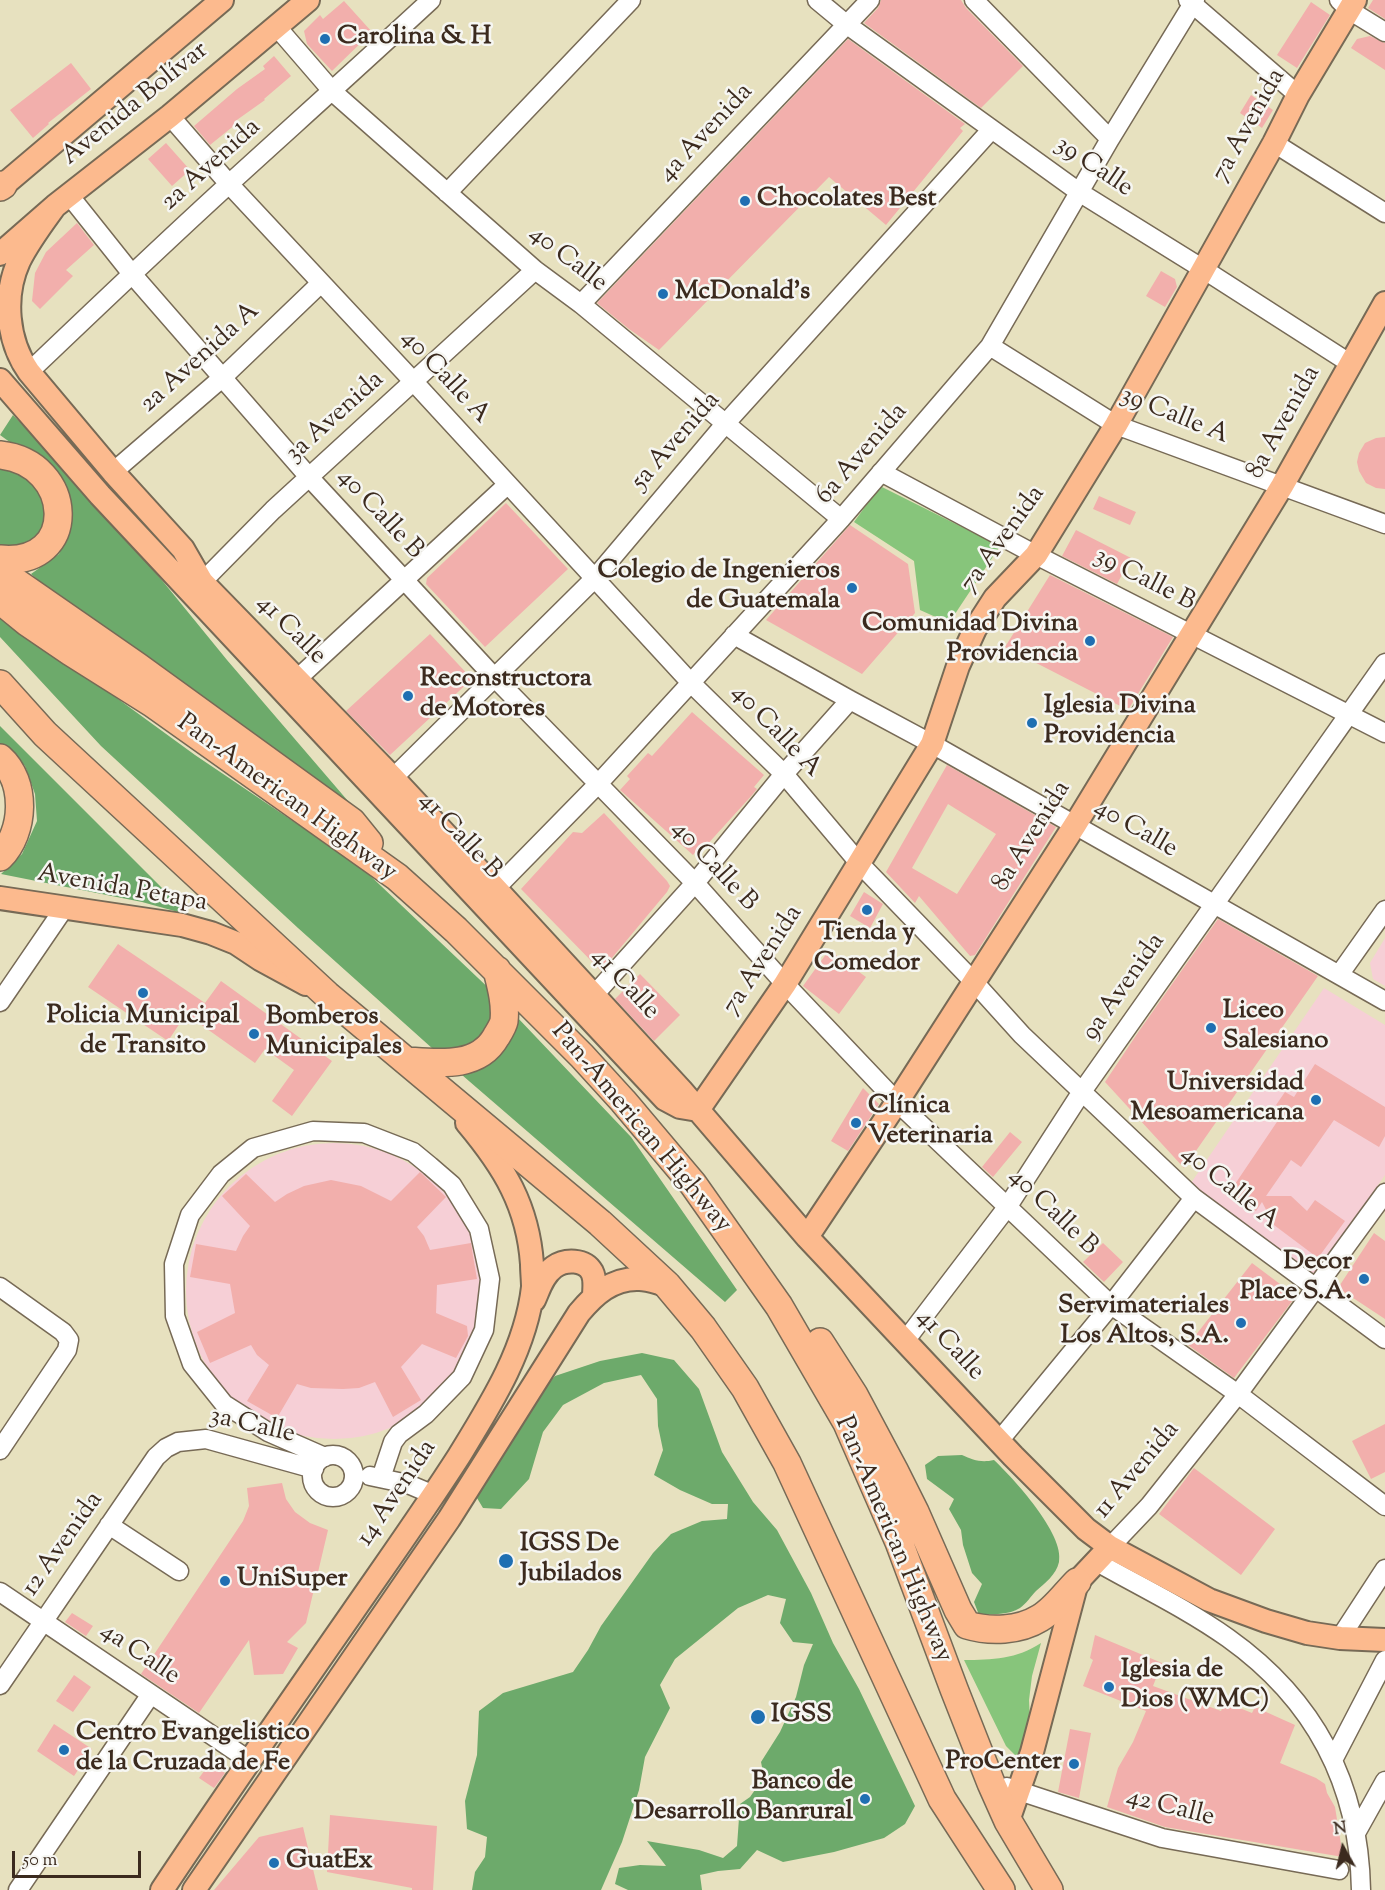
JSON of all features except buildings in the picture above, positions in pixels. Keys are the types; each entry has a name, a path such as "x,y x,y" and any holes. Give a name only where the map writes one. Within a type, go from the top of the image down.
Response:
{"highway":[{"path":"0,455 17,458 39,471 53,488 58,507 53,536 41,550 22,559 0,559"},
{"path":"0,571 352,822 397,877"},
{"name":"Pan-American Highway","path":"0,600 27,622 152,703 397,877 456,930 582,1056 693,1184 779,1306 847,1423 899,1542 991,1783 1008,1821 1049,1890"},
{"path":"0,684 45,734 327,995 600,1223 667,1285 703,1328 745,1388 787,1463 942,1799 1001,1890"},
{"path":"0,708 45,734"},
{"path":"0,758 10,770 15,782 19,822 12,840 0,857"},
{"path":"406,1061 452,1064 477,1056 493,1042 504,1023 504,1001 497,970"},
{"path":"779,1306 804,1320 854,1395 915,1512 957,1610 967,1625 983,1629 1001,1629 1040,1618 1077,1582"}],"main road":[{"name":"Avenida Bolívar","path":"1,187 222,0"},
{"name":"Avenida Bolívar","path":"0,254 62,200 170,116 308,0"},
{"name":"7a Avenida","path":"698,1110 785,984 932,744 958,666 975,629 995,598 1036,555 1116,425 1274,143 1347,3"},
{"name":"41 Calle","path":"62,200 18,264 12,286 10,311 14,343 29,372 113,472 183,549 194,585 297,679 393,778 698,1110 807,1237 999,1441 1086,1528 1104,1555 1266,1622 1307,1633 1340,1638 1385,1640"},
{"name":"8a Avenida","path":"807,1237 975,983 1075,825 1282,486 1385,303"},
{"path":"0,366 194,585"},
{"path":"0,380 100,495 194,585"},
{"name":"41 Calle B","path":"194,585 665,1099 680,1107 698,1110"},
{"name":"Avenida Petapa","path":"0,898 182,925 212,933 327,995"},
{"name":"14 Avenida","path":"162,1890 434,1495 501,1385 520,1343 529,1313 533,1285 531,1247 521,1206 492,1153 467,1123 452,1099"},
{"path":"529,1313 544,1278 553,1267 564,1262 576,1261 591,1270 595,1281 594,1296"},
{"path":"194,1890 449,1519 579,1313 604,1288 626,1280 640,1279 667,1285"},
{"name":"11 Avenida","path":"1077,1582 1104,1555"},
{"path":"1008,1821 1032,1752 1077,1582"}],"street":[{"name":"2a Avenida","path":"29,372 229,184 333,92 431,0"},
{"path":"447,193 631,0"},
{"name":"39 Calle","path":"817,0 846,24 1079,192 1351,364"},
{"name":"4a Avenida","path":"581,304 870,0"},
{"path":"974,0 1110,139"},
{"path":"1192,2 1298,95"},
{"name":"6a Avenida","path":"496,888 598,784 841,519 990,346 1192,2"},
{"path":"1347,3 1385,32"},
{"name":"40 Calle","path":"276,27 333,92 535,270 581,304 841,519"},
{"name":"40 Calle A","path":"170,116 229,184 414,381 507,485 691,683 784,774 860,864 1022,1035 1194,1198 1385,1339"},
{"name":"5a Avenida","path":"393,778 595,578 725,424 991,130"},
{"path":"1274,143 1385,213"},
{"name":"40 Calle B","path":"62,200 132,274 309,477 494,678 695,883 785,984 897,1102 1111,1305 1238,1395 1385,1506"},
{"name":"3a Avenida","path":"194,585 535,270"},
{"name":"2a Avenida A","path":"113,472 222,378 321,283"},
{"name":"39 Calle A","path":"990,346 1116,425 1385,524"},
{"name":"39 Calle B","path":"881,472 1036,555 1385,733"},
{"path":"297,679 507,485"},
{"name":"40 Calle","path":"734,634 1385,1001"},
{"name":"9a Avenida","path":"905,1341 1008,1206 1082,1093 1385,663"},
{"path":"594,995 695,883 784,774 850,700"},
{"path":"0,1002 65,907"},
{"path":"1339,975 1385,909"},
{"path":"319,1463 224,1404 192,1364 175,1316 174,1264 190,1215 220,1174 254,1148 313,1131 364,1133 412,1152 452,1185 479,1229 490,1279 484,1330 462,1377 426,1414 399,1434 393,1442 381,1478"},
{"name":"11 Avenida","path":"1104,1555 1149,1506 1238,1395 1385,1193"},
{"path":"999,1441 1111,1305 1194,1198"},
{"path":"0,1287 63,1332 69,1340 67,1350 0,1450"},
{"path":"264,1454 268,1432"},
{"name":"3a Calle","path":"178,1442 206,1439 264,1454 319,1463"},
{"name":"12 Avenida","path":"0,1685 156,1457 165,1448 178,1442"},
{"path":"332,1455 344,1458 349,1462 354,1474 351,1487 340,1495 334,1496 321,1492 313,1481 319,1463 332,1455"},
{"path":"354,1474 408,1484 434,1495"},
{"path":"109,1525 179,1571"},
{"name":"41 Calle","path":"1104,1555 1229,1639 1289,1692 1315,1725 1333,1760 1347,1796 1356,1833 1360,1890"},
{"path":"1340,1638 1385,1569"},
{"name":"4a Calle","path":"0,1592 250,1761"},
{"path":"1333,1760 1385,1660"},
{"path":"18,1890 151,1694"},
{"path":"1356,1833 1385,1781"},
{"name":"42 Calle","path":"991,1783 1019,1790 1162,1838 1339,1870"}],"shaded area":[{"path":"1385,938 1385,986 1373,979 1370,963"},
{"name":"Universidad Mesoamericana","path":"1324,988 1385,1025 1385,1175 1315,1276 1191,1183"},
{"path":"334,1143 363,1146 391,1154 416,1168 439,1186 457,1209 471,1234 479,1262 482,1291 479,1320 471,1348 457,1373 439,1396 416,1414 391,1428 363,1436 334,1439 305,1436 277,1428 252,1414 229,1396 211,1373 197,1348 189,1320 186,1291 189,1262 197,1234 211,1209 229,1186 252,1168 277,1154 305,1146"}],"green space":[{"path":"13,415 112,519 227,660 366,822 102,636 31,574 59,554 70,528 68,493 47,469 0,435"},
{"path":"0,466 19,470 38,486 50,520 39,538 18,546 0,549"},
{"path":"880,486 1000,546 949,623 920,610 914,561 854,522"},
{"path":"0,613 195,755 361,867 497,996 631,1137 737,1290 725,1302 462,1075 298,928 101,746 0,637"},
{"path":"0,726 189,915 142,902 1,874 22,854 37,821 35,794 25,766 0,744"},
{"path":"642,1353 674,1360 699,1389 722,1452 753,1502 777,1530 811,1593 833,1643 859,1689 915,1806 905,1824 884,1838 834,1852 783,1862 757,1850 740,1869 700,1875 702,1890 628,1890 615,1884 619,1868 640,1865 666,1866 647,1841 699,1850 723,1858 737,1846 740,1804 750,1797 764,1777 761,1762 780,1732 796,1697 804,1665 813,1644 793,1642 780,1623 786,1599 768,1595 738,1608 675,1659 660,1685 670,1708 645,1757 639,1790 622,1842 601,1890 472,1890 475,1872 485,1857 487,1837 467,1829 465,1801 477,1755 479,1711 503,1693 573,1672 601,1626 653,1553 671,1534 702,1521 727,1519 728,1504 712,1504 654,1475 663,1450 658,1426 657,1399 641,1375 604,1383 563,1405 543,1432 529,1479 501,1509 483,1508 474,1493 523,1413 555,1376 600,1361"},
{"path":"962,1455 977,1460 994,1460 1036,1507 1059,1550 1058,1567 1053,1575 1022,1606 1011,1612 979,1615 974,1602 982,1584 972,1573 961,1530 949,1509 954,1499 927,1479 925,1465 938,1456"},
{"path":"1041,1643 1032,1676 1029,1700 1030,1721 1025,1752 1015,1755 1006,1746 964,1660 994,1659 1013,1655"}],"place":[{"name":"Carolina & H","path":"325,39"},
{"name":"Chocolates Best","path":"745,201"},
{"name":"McDonald's","path":"663,294"},
{"name":"Colegio de Ingenieros de Guatemala","path":"852,588"},
{"name":"Comunidad Divina Providencia","path":"1090,641"},
{"name":"Reconstructora de Motores","path":"408,696"},
{"name":"Iglesia Divina Providencia","path":"1032,723"},
{"name":"Tienda y Comedor","path":"867,910"},
{"name":"Policia Municipal de Transito","path":"143,993"},
{"name":"Liceo Salesiano","path":"1211,1028"},
{"name":"Bomberos Municipales","path":"254,1034"},
{"name":"Universidad Mesoamericana","path":"1316,1100"},
{"name":"Clínica Veterinaria","path":"856,1123"},
{"name":"Decor Place S.A.","path":"1364,1279"},
{"name":"Servimateriales Los Altos, S.A.","path":"1241,1323"},
{"name":"IGSS De Jubilados","path":"506,1561"},
{"name":"UniSuper","path":"225,1581"},
{"name":"Iglesia de Dios (WMC)","path":"1109,1687"},
{"name":"IGSS","path":"758,1717"},
{"name":"Centro Evangelistico de la Cruzada de Fe","path":"64,1750"},
{"name":"ProCenter","path":"1074,1764"},
{"name":"Banco de Desarrollo Banrural","path":"865,1799"},
{"name":"GuatEx","path":"274,1863"}]}
